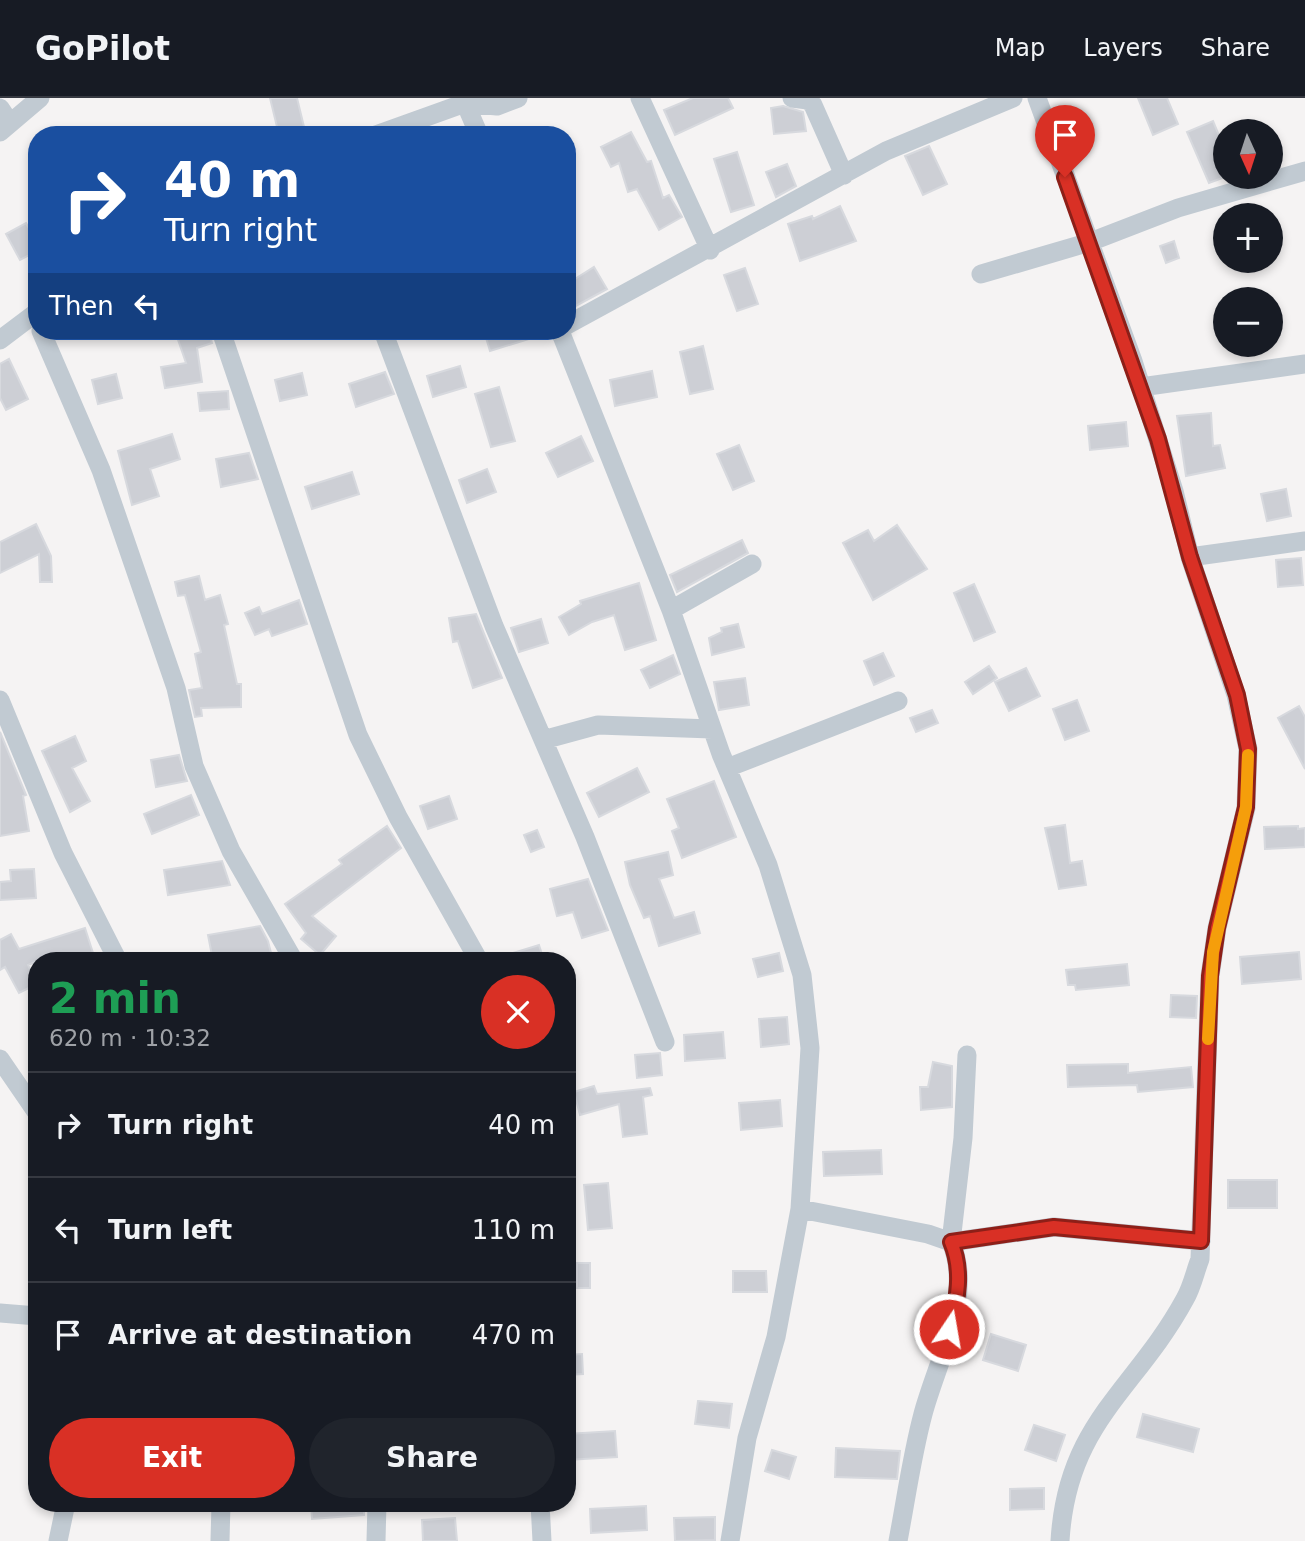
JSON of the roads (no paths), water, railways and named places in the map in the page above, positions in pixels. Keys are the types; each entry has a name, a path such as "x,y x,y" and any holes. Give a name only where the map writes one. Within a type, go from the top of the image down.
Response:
{"street":[{"path":"3,121 40,98"},
{"path":"399,126 464,100 497,106 518,98"},
{"path":"640,98 710,250"},
{"path":"576,320 710,250 886,151 1013,98"},
{"path":"1037,98 1141,387 1174,491 1190,557 1237,695 1248,749 1246,807 1217,928 1210,976 1200,1259 1186,1298 1102,1412 1076,1458 1062,1511 1060,1541"},
{"path":"792,99 808,100 813,105 844,176"},
{"path":"464,100 475,126"},
{"path":"981,274 1090,242 1178,208 1305,171"},
{"path":"0,340 28,324"},
{"path":"46,340 101,470 176,688 194,766 231,851 289,952"},
{"path":"223,340 358,734 398,817 474,952"},
{"path":"386,340 494,626 585,837 665,1042"},
{"path":"564,340 671,610 727,768 768,864 802,975 810,1048 800,1209 776,1336 747,1438 730,1541"},
{"path":"1141,387 1305,364"},
{"path":"1190,557 1305,541"},
{"path":"671,610 752,564"},
{"path":"0,700 63,853 113,952"},
{"path":"727,768 898,701"},
{"path":"543,740 598,725 712,729"},
{"path":"898,1541 922,1415 956,1307 958,1260 951,1242 963,1138 967,1055"},
{"path":"0,1059 28,1099"},
{"path":"800,1209 928,1234 951,1242 1054,1227 1201,1241"},
{"path":"0,1313 28,1315"},
{"path":"58,1541 64,1512"},
{"path":"220,1512 220,1541"},
{"path":"376,1541 377,1512"},
{"path":"540,1512 542,1541"}]}
